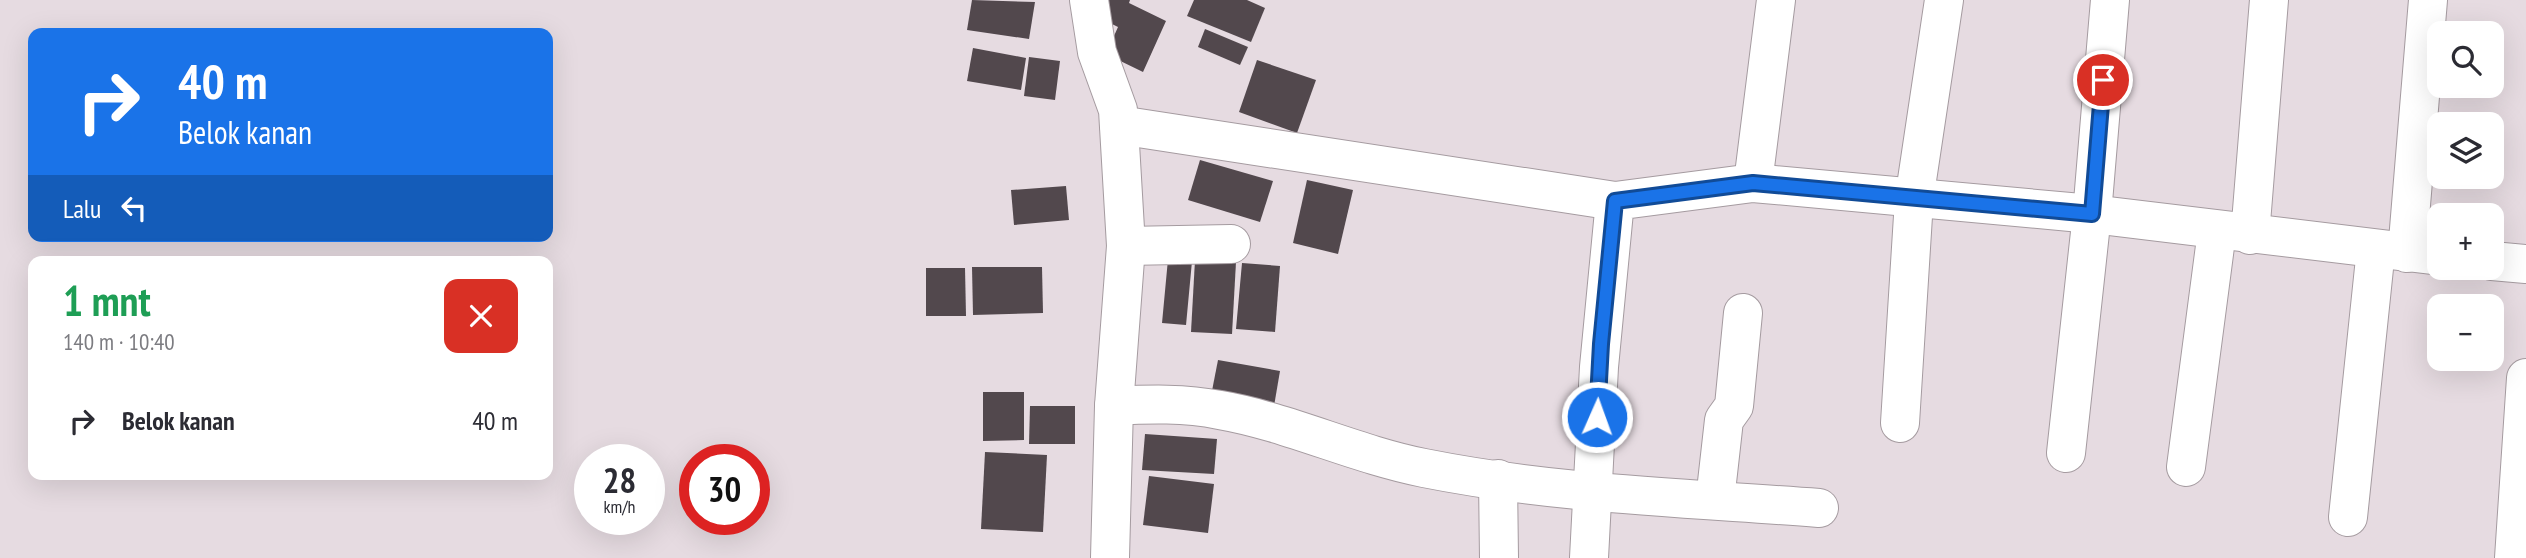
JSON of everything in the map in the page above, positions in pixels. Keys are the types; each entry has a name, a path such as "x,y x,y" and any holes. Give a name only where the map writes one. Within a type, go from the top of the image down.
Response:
{"street":[{"path":"1089,0 1091,30 1118,110 1126,246 1114,406 1110,558"},
{"path":"1753,183 1776,0"},
{"path":"1900,423 1914,200 1944,0"},
{"path":"2066,453 2092,214 2110,0"},
{"path":"2186,467 2234,233 2269,0"},
{"path":"2348,517 2408,253 2428,0"},
{"path":"1119,125 1615,201 1753,183 1914,200 2092,214 2408,253"},
{"path":"1589,558 1599,367 1615,201"},
{"path":"1126,246 1231,244"},
{"path":"2504,262 2526,264"},
{"path":"1715,500 1724,420 1734,406 1743,313"},
{"path":"2514,558 2526,379"},
{"path":"1114,406 1172,403 1220,410 1269,421 1391,461 1498,479 1594,492 1819,508"},
{"path":"1498,479 1499,558"}],"building":[{"path":"972,0 1035,2 1029,39 967,30"},
{"path":"1101,0 1130,0 1129,3 1166,21 1143,72 1106,54 1118,27 1094,15"},
{"path":"1194,0 1247,0 1265,8 1251,42 1187,16"},
{"path":"1205,29 1248,47 1240,65 1198,47"},
{"path":"973,48 1026,58 1021,90 967,81"},
{"path":"1029,57 1060,61 1055,100 1024,96"},
{"path":"1257,60 1316,80 1297,133 1239,112"},
{"path":"1200,160 1273,181 1260,222 1188,200"},
{"path":"1307,180 1353,190 1338,254 1293,243"},
{"path":"1066,186 1069,220 1014,225 1011,190"},
{"path":"1168,259 1192,261 1186,325 1162,323"},
{"path":"1195,260 1236,262 1232,334 1191,332"},
{"path":"1242,263 1280,266 1275,332 1236,329"},
{"path":"972,267 1042,267 1043,313 973,315"},
{"path":"926,268 965,268 966,316 926,316"},
{"path":"1218,360 1280,371 1273,412 1210,401"},
{"path":"983,392 1024,392 1024,440 983,441"},
{"path":"1030,406 1075,406 1075,444 1029,444"},
{"path":"1145,434 1217,439 1214,474 1142,470"},
{"path":"985,452 1047,455 1043,532 981,529"},
{"path":"1149,476 1214,484 1208,533 1143,525"}],"route":[{"path":"1597,417 1599,367 1615,201 1753,183 1914,200 2092,214 2103,80"}]}
